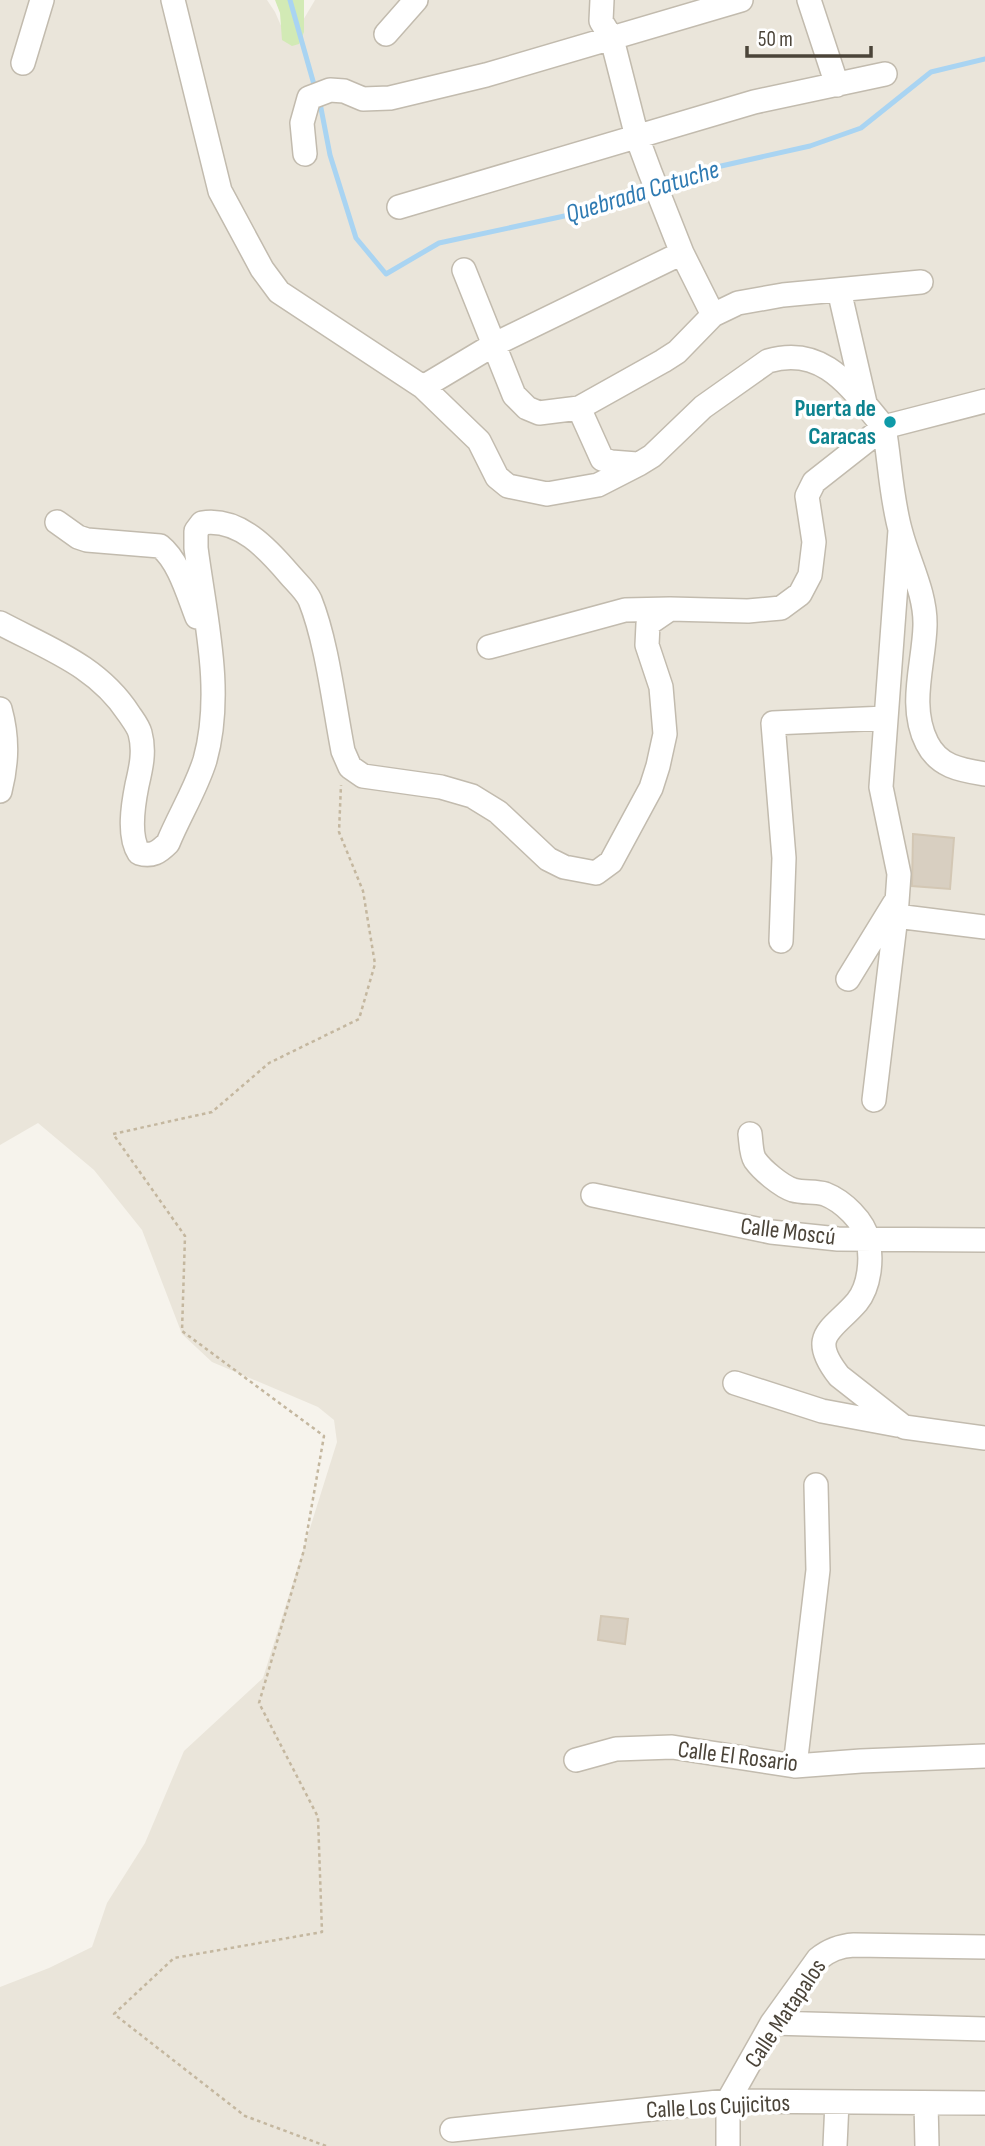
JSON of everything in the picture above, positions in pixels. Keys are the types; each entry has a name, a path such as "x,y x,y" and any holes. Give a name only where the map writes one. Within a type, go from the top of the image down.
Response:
{"street":[{"path":"23,63 42,0"},
{"path":"173,0 220,191 261,269 279,292 423,387 479,441 497,477 508,486 547,494 598,485 652,456 703,407 768,361 780,357 805,358 838,373 884,427 900,530 924,605 924,640 918,674 922,731 927,743 941,761 962,771 985,774"},
{"path":"386,34 416,0"},
{"path":"602,0 601,21 612,39 650,172 682,253 713,315"},
{"path":"306,154 302,123 309,98 330,90 344,91 363,99 390,98 486,75 741,0"},
{"path":"809,0 837,85"},
{"path":"399,207 754,102 885,74"},
{"path":"423,387 495,344 682,253"},
{"path":"464,270 514,395 527,408 539,413 579,408 677,352 713,315 738,303 783,295 920,282"},
{"path":"839,290 866,406"},
{"path":"489,647 625,610 748,611 781,608 800,594 810,575 814,542 807,496 814,482 884,427 985,401"},
{"path":"579,408 602,459 639,464"},
{"path":"0,623 91,672 117,695 139,731 143,760 133,806 135,847 139,853 146,855 159,852 168,843 204,763 212,730 212,667 196,531 202,523 213,521 233,526 263,545 309,597 319,628 343,751 350,767 363,776 441,787 472,796 498,812 548,859 564,867 596,873 611,862 651,788 658,766 665,734 661,687 647,645 648,624 670,609"},
{"path":"57,522 87,540 163,548 180,575 209,642"},
{"path":"874,1100 899,874 881,787 900,530"},
{"path":"0,709 6,728 7,765 0,791"},
{"path":"781,941 785,858 773,723 886,718"},
{"path":"896,907 985,928"},
{"path":"848,979 896,907"},
{"path":"750,1133 754,1158 772,1176 791,1189 825,1195 848,1209 862,1225 867,1238 869,1273 864,1289 858,1300 827,1330 823,1344 831,1366 839,1376 904,1427"},
{"name":"Calle Moscú","path":"593,1195 771,1232 838,1238 985,1240"},
{"path":"735,1383 822,1411 904,1427 985,1438"},
{"path":"795,1766 818,1570 817,1485"},
{"name":"Calle El Rosario","path":"576,1760 616,1749 672,1747 795,1766 985,1756"},
{"name":"Calle Matapalos","path":"728,2146 728,2101 772,2024 818,1959 828,1951 842,1946 985,1947"},
{"path":"772,2024 985,2029"},
{"name":"Calle Los Cujicitos","path":"452,2130 728,2101 985,2103"},
{"path":"835,2146 837,2102"},
{"path":"926,2103 927,2146"}],"path":[{"path":"326,2146 244,2116 114,2014 174,1958 322,1932 318,1817 259,1703 304,1550 324,1436 182,1331 185,1236 113,1134 212,1112 269,1063 359,1018 375,964 363,891 339,832 343,751"}],"shaded area":[{"path":"0,0 267,0 289,44 315,0 985,0 985,2146 0,2146 0,1987 49,1968 92,1947 107,1903 145,1843 184,1751 263,1678 337,1442 334,1420 318,1407 212,1362 182,1334 142,1230 94,1170 38,1123 0,1145"}],"green space":[{"path":"275,0 304,0 304,32 299,44 292,46 282,40 280,13"}],"building":[{"path":"913,834 954,838 950,889 912,886"},
{"path":"601,1616 628,1619 625,1644 598,1640"}],"waterway":[{"name":"Quebrada Catuche","path":"290,0 315,88"},
{"name":"Quebrada Catuche","path":"662,184 681,175 810,146 861,128 931,72 985,59"},
{"name":"Quebrada Catuche","path":"320,103 330,155 356,238 386,274 439,243 583,212 650,191"}],"place":[{"name":"Puerta de Caracas","path":"890,422"}]}
